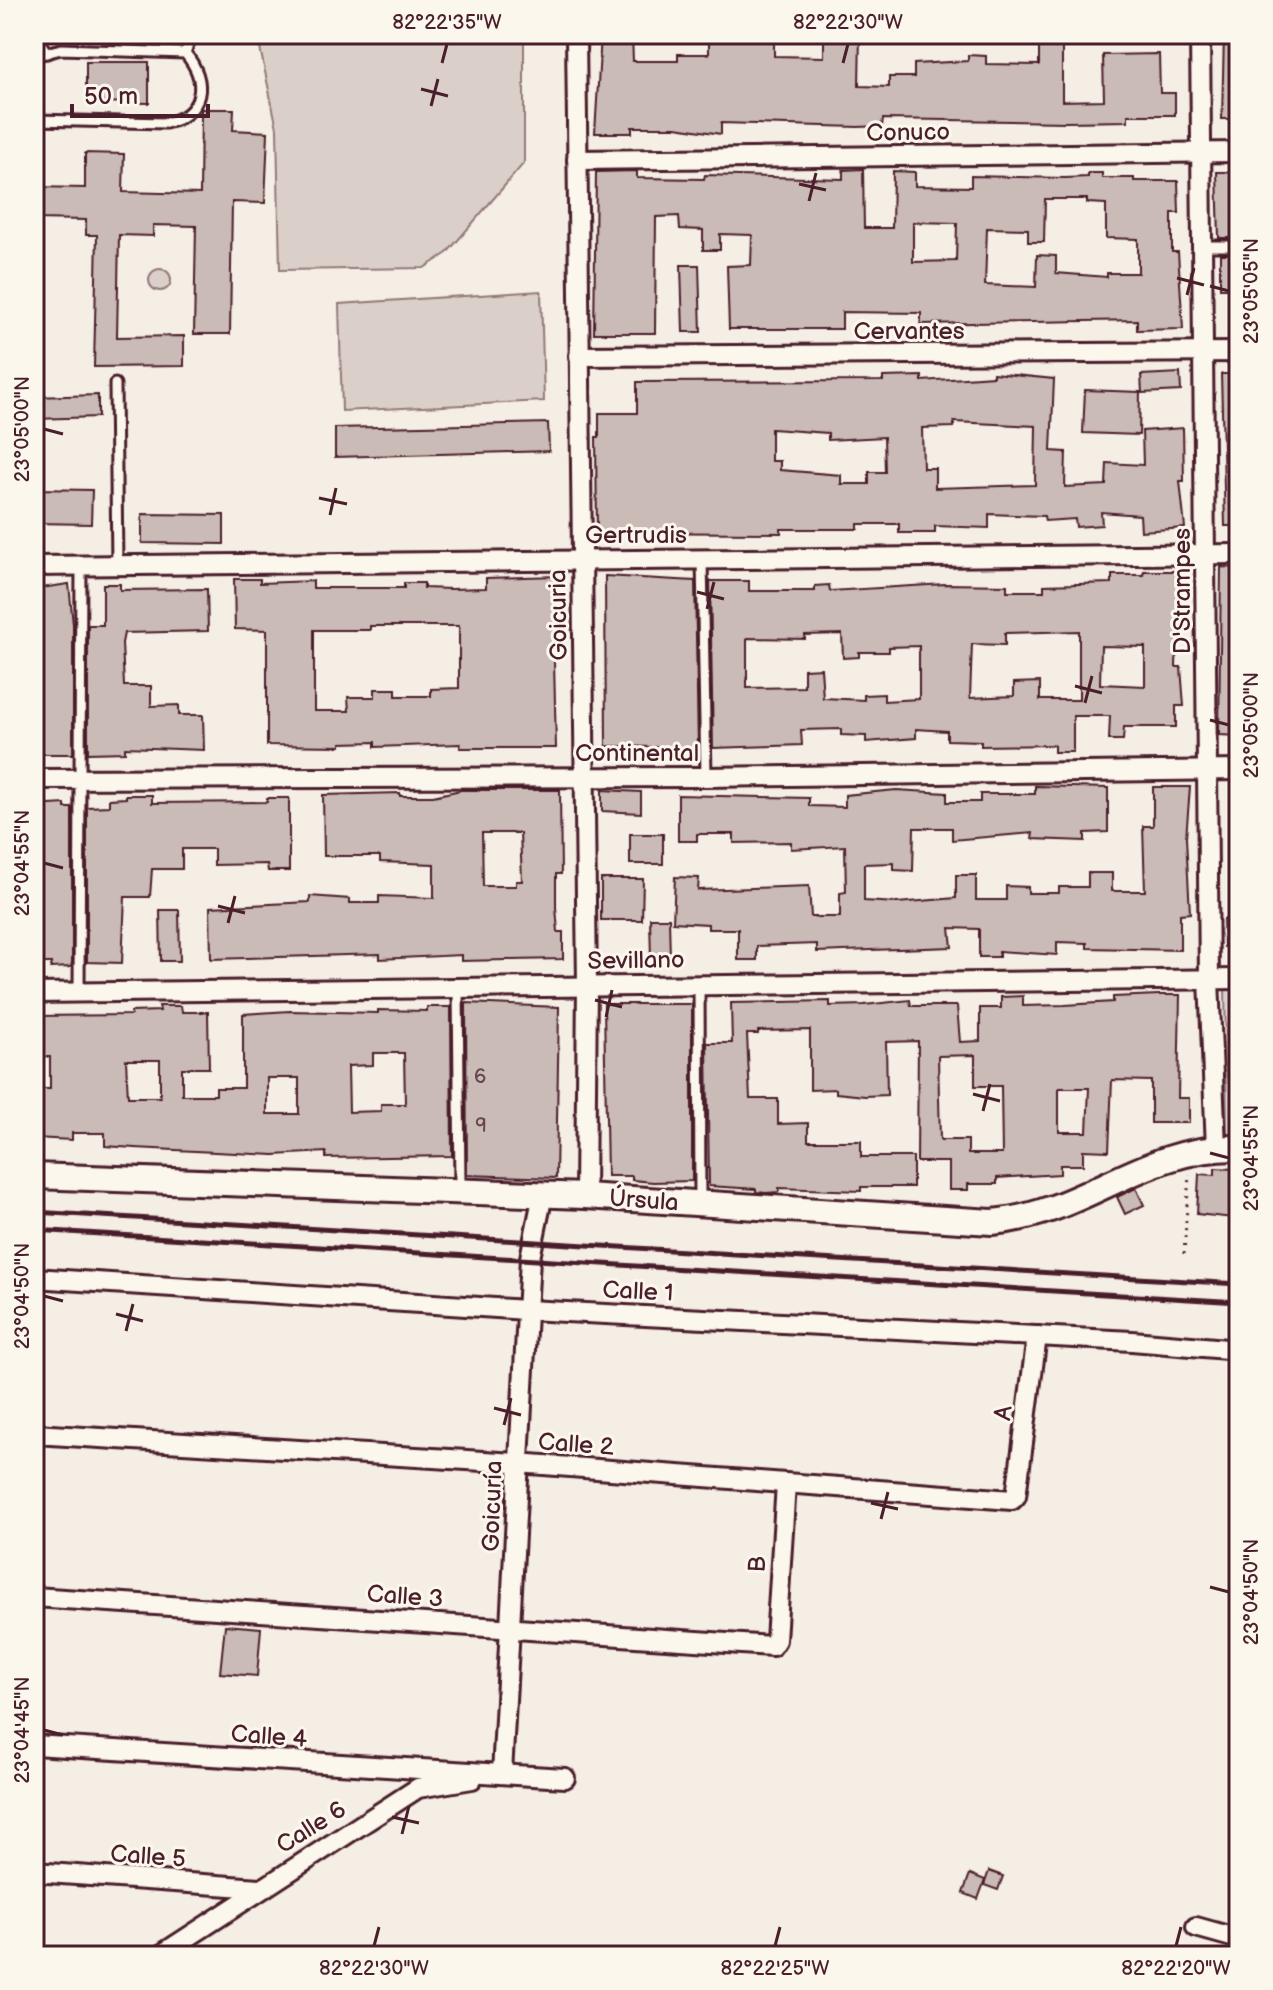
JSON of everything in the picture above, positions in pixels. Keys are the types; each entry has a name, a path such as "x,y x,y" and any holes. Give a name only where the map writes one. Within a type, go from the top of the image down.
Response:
{"street":[{"name":"Goicuria","path":"576,34 587,985 585,1196"},
{"name":"D'Strampes","path":"1200,34 1209,979 1227,1148"},
{"name":"Conuco","path":"577,160 1239,152"},
{"name":"Cervantes","path":"579,356 1239,352"},
{"name":"Gertrudis","path":"34,566 1239,554"},
{"name":"Continental","path":"34,779 706,777 1239,770"},
{"name":"Sevillano","path":"34,993 1239,979"},
{"name":"Úrsula","path":"34,1176 585,1196 992,1222 1024,1220 1051,1212 1150,1164 1190,1151 1227,1148"},
{"name":"Goicuría","path":"502,1774 530,1258 543,1194"},
{"name":"Calle 1","path":"34,1278 527,1310 1037,1336 1239,1350"},
{"name":"A","path":"1016,1496 1037,1336"},
{"name":"Calle 2","path":"34,1434 517,1463 1012,1500 1016,1496"},
{"name":"B","path":"772,1646 776,1640 786,1484"},
{"name":"Calle 3","path":"34,1597 772,1646"},
{"name":"Calle 4","path":"34,1745 502,1774"},
{"path":"502,1774 565,1778"},
{"name":"Calle 6","path":"159,1956 259,1888 418,1788 502,1774"},
{"name":"Calle 5","path":"34,1872 259,1888"},
{"path":"1196,1927 1239,1939"}],"lane":[{"path":"34,34 47,53"},
{"path":"34,120 166,123 181,119 194,108 201,81 185,53 192,34"},
{"path":"34,56 61,49 185,53"},
{"path":"1203,246 1239,246"},
{"path":"115,384 117,565"},
{"path":"702,559 706,777"},
{"path":"79,993 81,565"},
{"path":"699,983 700,1203"},
{"path":"458,987 460,1190"}],"path":[{"path":"1184,1254 1190,1151"}],"shaded area":[{"path":"257,34 524,34 524,163 447,253 424,268 280,270 277,128"},
{"path":"160,269 168,272 171,280 168,288 160,291 152,288 149,280 152,272"},
{"path":"541,291 544,401 342,411 339,304"},
{"path":"1225,986 1239,986 1239,1134 1227,1134"}],"building":[{"path":"709,34 774,34 774,56 824,57 824,34 860,34 859,86 889,87 889,77 914,77 914,64 968,61 968,55 986,56 986,64 1039,65 1039,47 1062,47 1062,101 1104,100 1103,55 1159,54 1160,93 1175,93 1175,115 1128,115 1128,121 1066,122 883,119 882,126 858,127 721,123 721,134 676,127 632,127 632,133 595,133 601,35 632,35 633,61 678,61 678,54 709,54"},
{"path":"1224,34 1239,34 1239,119 1222,119"},
{"path":"86,62 149,62 149,103 86,102"},
{"path":"201,109 234,109 233,130 268,132 265,203 232,202 230,334 194,334 196,226 153,225 153,236 119,235 117,337 184,336 184,366 94,367 97,235 86,235 86,220 34,219 34,187 85,188 85,153 124,154 123,192 200,194"},
{"path":"863,169 864,228 892,228 893,171 915,172 915,186 971,187 971,176 1065,178 1088,177 1088,173 1102,173 1102,178 1134,178 1134,181 1178,181 1179,213 1172,213 1172,252 1178,252 1183,329 1137,330 1137,320 921,324 921,313 842,312 842,329 729,329 727,266 751,265 752,235 720,234 720,250 703,250 703,230 680,229 679,216 656,217 655,333 594,333 596,172 637,171 637,178 704,179 705,175 843,179 843,170","holes":["1045,199 1087,199 1087,203 1106,204 1106,238 1138,239 1138,273 1107,273 1107,277 1056,273 1056,256 1037,255 1036,287 985,285 987,228 1028,229 1028,242 1044,242","913,222 957,223 956,261 913,262"]},
{"path":"1217,172 1239,172 1239,238 1219,238"},
{"path":"1220,254 1239,254 1239,288 1220,288"},
{"path":"681,265 699,265 701,332 683,332"},
{"path":"993,373 1054,379 1051,451 1066,452 1065,487 1106,485 1107,463 1143,465 1142,431 1183,428 1184,481 1180,481 1185,528 1141,531 1140,515 1101,512 1102,525 1076,527 1075,519 1045,521 1044,516 989,514 989,528 935,526 935,533 899,533 899,524 858,524 858,529 781,529 781,533 597,532 596,437 599,437 599,413 637,413 637,382 883,381 883,377 922,376 922,381 993,376","holes":["954,422 1036,426 1035,485 935,488 935,468 923,468 922,428 954,427","771,429 828,433 828,440 884,437 885,472 869,472 869,484 841,484 841,475 780,470 780,461 771,461"]},
{"path":"1180,373 1181,391 1142,393 1141,375"},
{"path":"1221,374 1239,374 1239,526 1225,526"},
{"path":"1085,390 1140,392 1139,435 1083,433"},
{"path":"98,395 98,417 34,419 34,397"},
{"path":"548,423 549,451 335,457 335,428"},
{"path":"34,489 92,490 91,524 34,523"},
{"path":"142,514 224,515 224,544 142,543"},
{"path":"1221,567 1239,568 1239,736 1219,735"},
{"path":"1144,571 1179,571 1176,667 1181,667 1184,706 1176,706 1176,727 1124,727 1123,740 1109,740 1110,716 1073,716 1073,752 1054,752 1054,745 981,746 981,741 947,740 947,731 916,729 916,738 866,742 866,736 841,735 841,729 801,730 802,745 713,748 710,581 749,581 749,591 815,591 815,586 829,585 830,591 945,584 1007,585 1007,591 1044,591 1044,585 1112,583 1112,575 1143,575","holes":["1079,631 1079,700 1040,700 1040,682 1014,683 1014,696 970,698 972,644 1005,645 1005,633","842,634 843,658 859,657 859,652 889,652 889,647 919,646 919,699 884,701 884,694 864,695 864,700 823,698 821,668 804,669 804,687 747,688 747,638 805,639 805,635","1101,646 1145,647 1145,686 1100,684"]},
{"path":"558,576 554,661 556,748 460,748 460,744 375,747 375,742 341,743 341,746 267,745 267,630 235,629 234,579 260,579 260,583 313,581 313,588 404,588 404,583 424,583 424,588 451,589 486,588 486,578","holes":["370,626 459,626 459,688 431,689 431,696 396,696 396,689 375,689 375,697 348,697 349,711 314,711 314,630 370,630"]},
{"path":"605,576 695,581 698,748 606,746"},
{"path":"69,584 73,625 73,754 34,754 34,589"},
{"path":"103,584 120,584 120,590 207,589 208,631 124,633 122,643 124,686 151,686 151,706 179,705 179,715 203,715 204,750 125,747 125,752 88,753 88,625 103,625"},
{"path":"1035,786 1108,788 1108,832 1085,833 1085,841 1032,839 1033,833 952,840 952,828 914,828 913,871 894,870 894,863 864,864 864,901 897,903 956,898 956,875 976,875 976,900 1006,900 1006,886 1028,887 1028,893 1059,893 1059,887 1088,887 1088,873 1112,873 1112,891 1145,891 1143,826 1153,826 1153,787 1190,787 1186,838 1190,913 1180,914 1180,950 1087,948 1087,943 1057,942 1057,955 999,951 999,957 979,957 979,929 950,928 952,947 817,952 817,944 757,946 757,960 738,960 738,929 708,929 708,924 673,922 675,877 699,878 698,890 809,886 811,917 840,917 840,893 846,892 845,846 791,849 791,842 734,843 734,834 697,834 697,841 678,841 678,795 809,798 809,806 845,807 845,795 896,790 947,793 947,802 980,802 980,794 1035,794"},
{"path":"461,790 560,790 561,874 556,874 556,907 558,932 563,932 563,959 461,961 461,955 380,959 380,954 211,959 210,907 310,902 310,896 350,899 350,903 379,903 379,896 434,898 434,864 380,862 380,856 324,856 323,795 400,793 400,796 433,796","holes":["482,833 520,833 522,881 516,881 516,886 483,886"]},
{"path":"602,790 641,792 641,813 602,811"},
{"path":"126,795 152,795 152,803 267,802 267,798 289,798 289,871 268,871 267,864 214,865 214,849 182,849 182,869 152,869 150,897 125,897 122,963 87,962 87,807 109,806 109,799 126,798"},
{"path":"65,804 65,808 72,808 72,962 71,967 51,968 51,963 34,963 34,806"},
{"path":"630,834 663,834 663,864 630,864"},
{"path":"601,879 643,879 642,920 601,920"},
{"path":"160,910 179,910 180,961 161,961"},
{"path":"650,918 669,918 670,959 651,959"},
{"path":"1223,919 1239,919 1239,946 1224,947"},
{"path":"1180,995 1178,1098 1189,1098 1189,1123 1151,1123 1151,1081 1112,1080 1109,1151 1083,1150 1083,1165 1060,1165 1060,1174 997,1178 997,1184 968,1184 968,1190 949,1190 949,1162 917,1162 918,1041 886,1042 887,1095 865,1096 836,1093 836,1089 810,1090 810,1030 758,1031 758,1034 747,1034 750,1099 778,1099 778,1124 808,1123 808,1141 861,1141 861,1157 913,1157 913,1187 861,1187 861,1191 779,1188 779,1192 766,1193 756,1192 756,1189 709,1186 707,1043 732,1043 731,1003 830,1001 830,1006 910,1000 911,1006 957,1006 960,1042 980,1041 980,1008 1001,1008 1001,997 1023,996 1023,1006 1113,1002 1113,997","holes":["975,1055 975,1086 1001,1086 1002,1154 968,1154 968,1140 940,1140 938,1056","1059,1088 1089,1088 1087,1132 1059,1132"]},
{"path":"466,1003 559,1007 556,1178 467,1175"},
{"path":"604,1004 692,1004 692,1181 653,1182 632,1180 632,1176 607,1176"},
{"path":"159,1006 181,1006 182,1012 208,1012 209,1068 182,1068 182,1095 216,1095 216,1088 243,1088 243,1014 290,1011 378,1013 378,1010 427,1011 427,1007 451,1007 452,1156 326,1158 326,1152 274,1155 135,1148 105,1146 105,1133 72,1133 72,1140 34,1138 34,1089 50,1089 50,1057 34,1057 34,1016 131,1015 131,1012 160,1011","holes":["373,1053 404,1053 405,1104 381,1104 381,1111 349,1112 348,1066 373,1065","126,1060 160,1060 160,1097 128,1097","267,1078 299,1078 299,1114 267,1114"]},
{"path":"1215,1168 1234,1169 1233,1218 1197,1214 1199,1174 1215,1175"},
{"path":"1136,1188 1144,1205 1125,1214 1117,1197"},
{"path":"225,1625 261,1628 257,1676 220,1673"},
{"path":"989,1871 1003,1876 998,1890 984,1885"},
{"path":"970,1874 985,1880 978,1899 963,1893"}],"railway":[{"path":"34,1212 1239,1284"},
{"path":"34,1230 1239,1302"}]}
